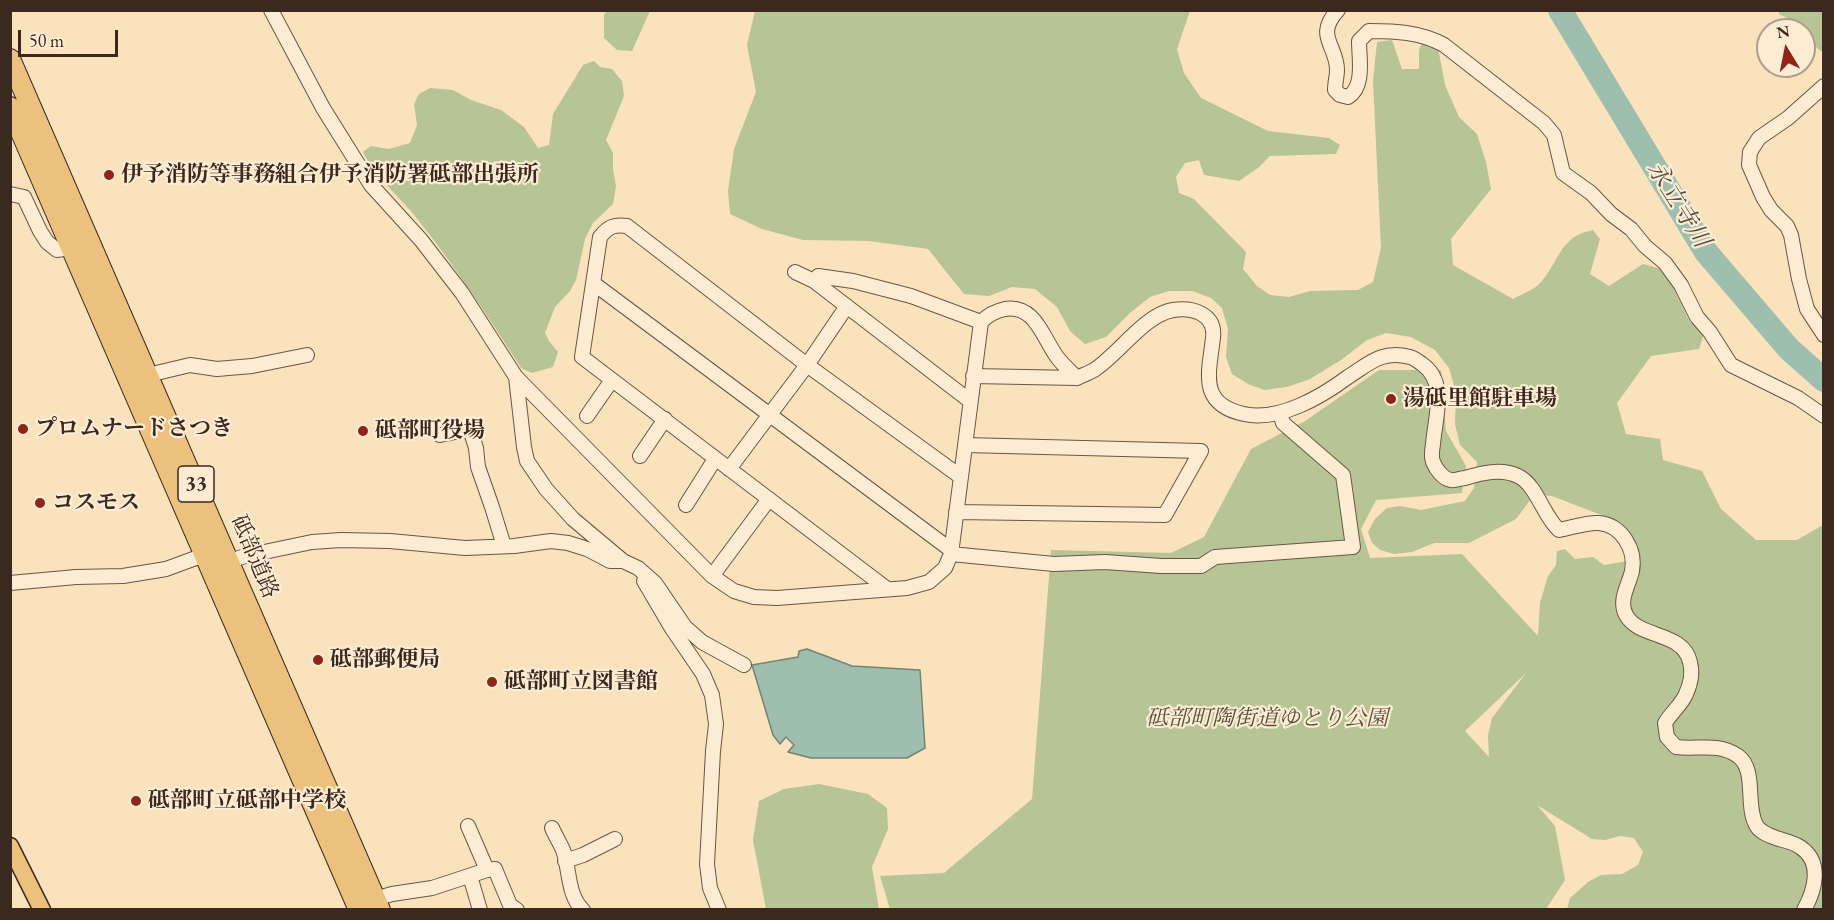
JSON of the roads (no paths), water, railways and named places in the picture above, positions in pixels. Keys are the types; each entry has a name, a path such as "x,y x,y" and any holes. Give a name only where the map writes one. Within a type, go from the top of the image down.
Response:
{"highway":[{"name":"砥部道路","path":"10,59 230,561 371,906"},
{"name":"砥部道路","path":"10,107 204,555 371,906"}],"main road":[{"path":"10,846 42,909"}],"street":[{"path":"271,10 323,108 371,184 421,240 462,293 516,377 712,576 734,591 754,597 777,598 908,588 929,582 945,568 951,552 981,322 987,316 999,310 1011,308 1024,310 1035,321 1064,367 1077,378"},
{"path":"1338,10 1332,17 1327,35 1337,69 1335,90 1340,95 1348,97 1354,94 1358,85 1359,41 1369,31 1428,36 1444,45 1544,123 1554,135 1563,173 1578,182 1611,214 1631,228 1645,246 1665,262 1682,285 1697,317 1710,332 1731,365 1798,398 1824,416"},
{"path":"1824,86 1788,118 1759,138 1750,152 1749,165 1762,197 1787,226 1791,236 1798,279 1808,309 1824,335"},
{"path":"10,194 24,197 47,242 57,250 71,250 90,243"},
{"path":"886,588 582,357 600,237 607,228 618,225 627,226 807,365 961,477"},
{"path":"795,272 814,281 970,401"},
{"path":"814,281 818,276 853,281 911,296 981,322"},
{"path":"593,283 951,552 1054,564 1105,562 1202,566 1215,557 1353,547 1343,475 1282,423 1280,413"},
{"path":"729,469 807,365 847,306"},
{"path":"974,376 1077,378 1094,369 1164,312 1183,308 1200,312 1211,322 1214,336 1209,358 1209,384 1215,399 1229,409 1245,414 1280,413 1302,404 1348,378 1368,362 1388,355 1412,357 1429,369 1437,385 1439,404 1431,460 1441,475 1452,481 1481,473 1505,471 1521,477 1532,490 1550,522 1558,530 1600,523 1617,530 1625,538 1632,554 1632,568 1622,602 1626,615 1636,625 1682,647 1691,666 1692,673 1686,695 1665,723 1667,737 1676,747 1688,749 1716,746 1728,749 1741,758 1748,770 1749,806 1758,828 1769,835 1800,846 1814,865 1815,880 1804,909"},
{"path":"148,375 190,365 217,369 252,366 307,355"},
{"path":"516,377 527,461 546,489 573,519 622,561 638,568 655,583 685,627 702,642 744,665"},
{"path":"587,416 612,380"},
{"path":"640,456 664,419"},
{"path":"440,435 470,429 476,448 478,467 504,546"},
{"path":"956,512 1165,515 1201,451 965,445"},
{"path":"686,505 715,459"},
{"path":"712,576 769,499"},
{"path":"10,583 144,573 166,569 204,555 230,561 312,542 341,540 390,541 465,548 551,541 587,549 610,561 622,561"},
{"path":"638,568 646,586 703,674 712,694 717,724 713,752 707,864 710,888 719,909"},
{"path":"468,826 487,870"},
{"path":"552,828 563,852 569,883 578,905 583,909"},
{"path":"565,861 615,839"},
{"path":"371,906 495,869 510,905 517,909"},
{"path":"470,876 480,909"}],"waterway":[{"name":"永立寺川","path":"1560,10 1706,252 1789,349 1824,380"}],"place":[{"name":"伊予消防等事務組合伊予消防署砥部出張所","path":"109,175"},
{"name":"湯砥里館駐車場","path":"1391,399"},
{"name":"プロムナードさつき","path":"23,429"},
{"name":"砥部町役場","path":"363,431"},
{"name":"コスモス","path":"40,503"},
{"name":"砥部郵便局","path":"318,660"},
{"name":"砥部町立図書館","path":"492,682"},
{"name":"砥部町立砥部中学校","path":"136,801"}],"park label":[{"name":"砥部町陶街道ゆとり公園","path":"1267,719"}]}
